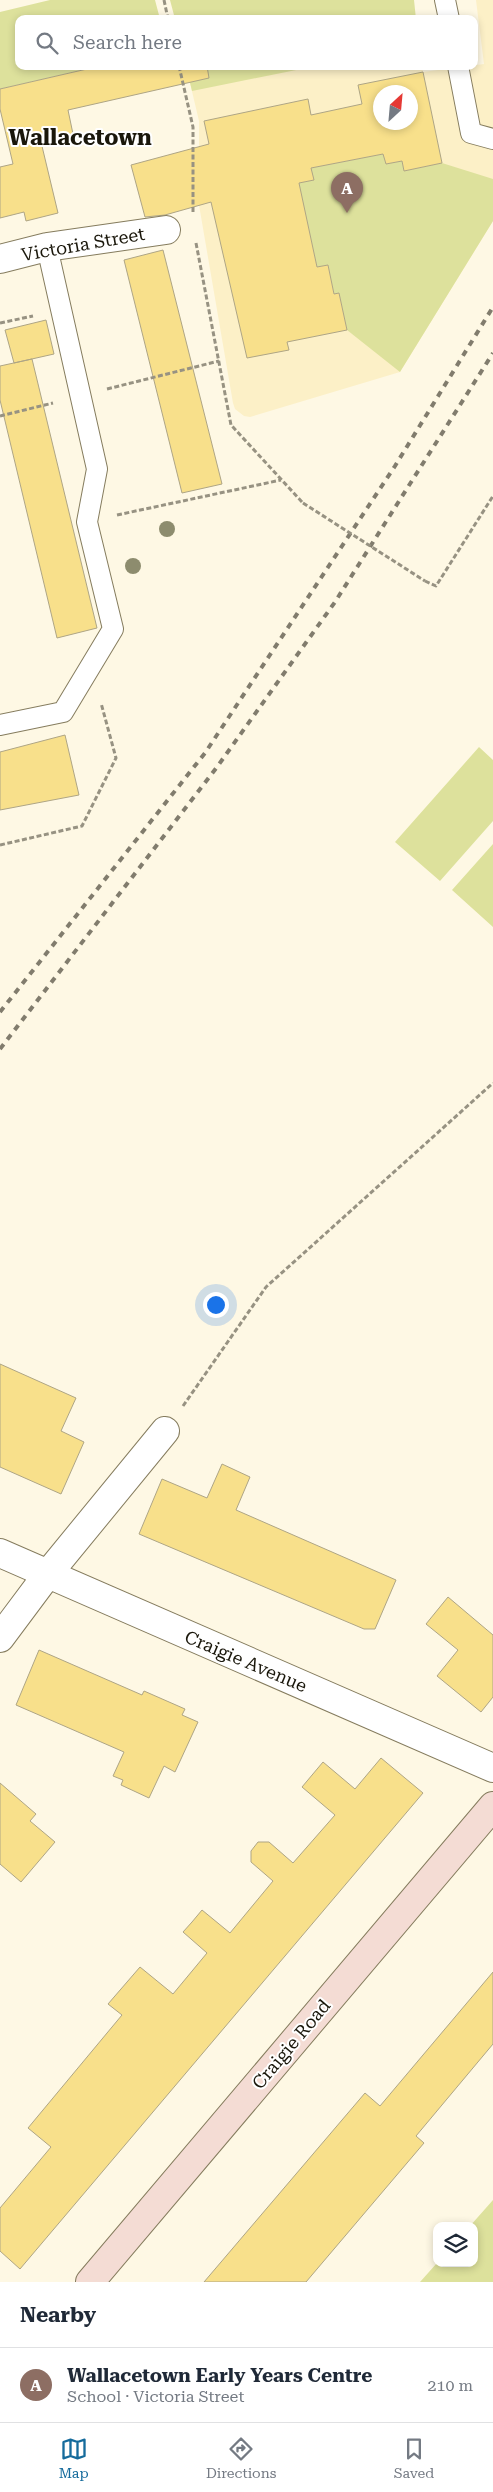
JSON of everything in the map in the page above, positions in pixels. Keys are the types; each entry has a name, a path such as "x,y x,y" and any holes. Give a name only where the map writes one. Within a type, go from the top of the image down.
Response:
{"main road":[{"name":"Craigie Road","path":"90,2282 493,1806"}],"street":[{"name":"Victoria Street","path":"0,259 47,248 166,230"},
{"path":"0,1638 47,1575 165,1431"},
{"name":"Craigie Avenue","path":"0,1553 493,1768"}],"lane":[{"path":"445,0 448,15"},
{"path":"459,70 471,133 493,139"},
{"path":"0,725 63,712 113,629 87,522 97,469 47,248"}],"path":[{"path":"164,0 167,15"},
{"path":"180,70 193,127 194,231 231,425 303,504 425,581 436,586 493,496"},
{"path":"166,230 194,231"},
{"path":"0,323 61,310"},
{"path":"87,522 281,480"},
{"path":"0,845 82,826 116,758 91,665"},
{"path":"165,1431 266,1287 493,1083"}],"shaded area":[{"path":"476,0 493,0 493,221 400,372 250,417 244,416 235,409 233,403 199,205 199,121 187,70 423,70 423,72 478,70 478,65 484,64"}],"green space":[{"path":"50,0 155,0 159,15 15,15 15,70 83,70 0,89 0,12"},
{"path":"170,0 414,0 416,15 174,15"},
{"path":"187,70 296,70 192,91"},
{"path":"383,154 386,164 402,161 404,171 442,163 493,179 493,221 400,372 347,330 339,293 334,294 328,265 317,267 298,183 313,180 311,168"},
{"path":"479,747 493,760 493,821 440,881 395,842"},
{"path":"493,844 493,927 452,890"},
{"path":"493,2200 493,2282 420,2282 433,2267 478,2267 478,2222 474,2222"}],"building":[{"path":"83,70 208,70 209,78 68,110 73,134 41,142 58,213 26,221 24,212 0,218 0,167 13,164 0,109 0,89"},
{"path":"423,72 442,163 404,171 402,161 386,164 383,154 311,168 314,180 299,183 317,267 328,265 334,294 339,293 347,330 287,342 289,350 247,358 211,202 165,215 145,217 131,165 209,144 204,121 308,99 311,115 362,104 358,85"},
{"path":"163,250 222,484 182,493 124,260"},
{"path":"46,320 54,354 14,363 5,330"},
{"path":"32,359 97,628 57,638 0,400 0,366"},
{"path":"65,735 79,795 0,810 0,752"},
{"path":"0,1364 76,1398 61,1431 84,1442 61,1494 0,1467"},
{"path":"222,1464 250,1477 236,1510 396,1580 375,1629 364,1629 139,1534 162,1479 207,1498"},
{"path":"448,1597 493,1635 493,1697 481,1712 437,1676 458,1650 426,1624"},
{"path":"39,1650 142,1695 144,1691 185,1709 182,1715 198,1722 175,1772 164,1766 149,1798 121,1785 123,1780 113,1776 124,1752 16,1705"},
{"path":"381,1758 423,1793 20,2269 0,2251 0,2208 51,2147 28,2128 122,2015 108,2004 140,1967 173,1994 207,1953 183,1932 202,1910 230,1933 273,1881 251,1862 251,1851 258,1842 269,1842 293,1863 335,1815 302,1787 323,1762 355,1789"},
{"path":"0,1783 36,1814 30,1821 55,1842 21,1882 0,1864"},
{"path":"493,1972 493,2044 416,2136 424,2143 306,2282 204,2282 365,2093 380,2106"}],"railway":[{"path":"0,1012 205,753 395,466 493,307"},
{"path":"0,1049 217,767 335,602 493,353"}],"place":[{"name":"Wallacetown Early Years Centre","path":"347,213"}],"district":[{"name":"Wallacetown","path":"80,137"}]}
